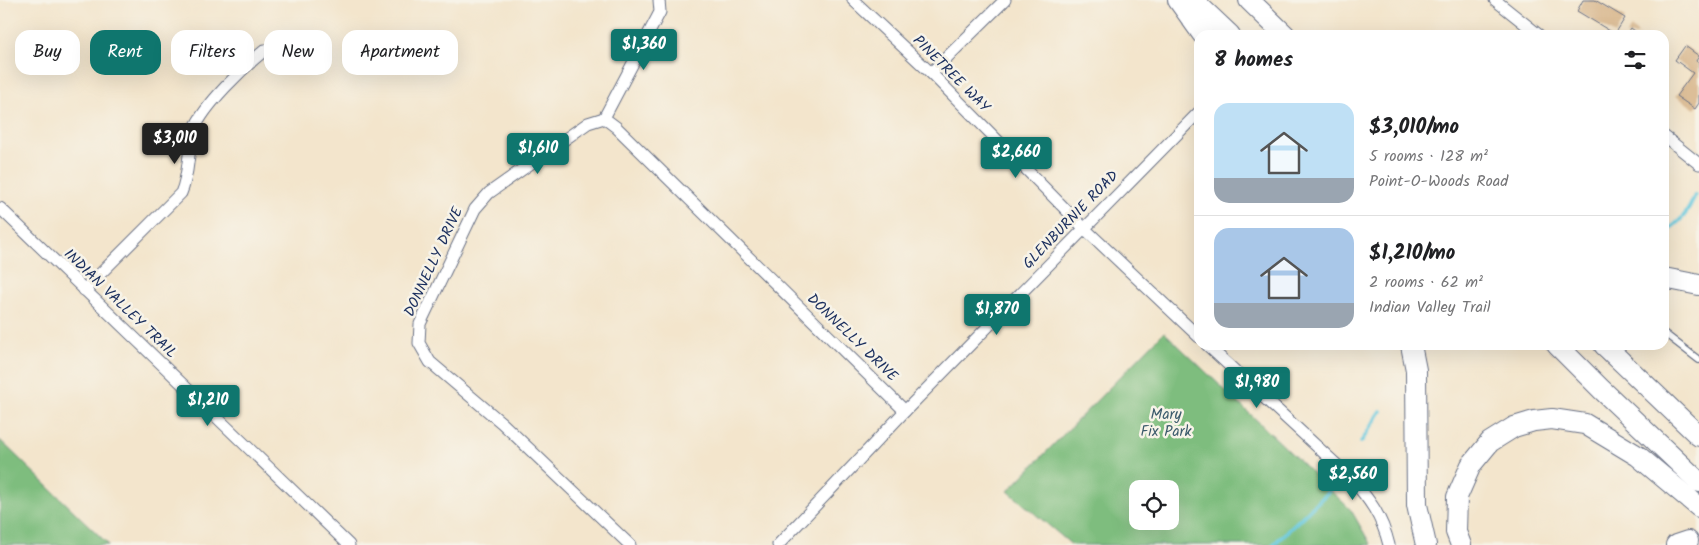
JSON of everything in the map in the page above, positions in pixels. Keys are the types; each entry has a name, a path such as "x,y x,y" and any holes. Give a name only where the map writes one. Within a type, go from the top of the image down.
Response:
{"highway":[{"path":"1178,0 1199,30"},
{"path":"1192,0 1225,30"},
{"path":"1249,0 1280,30"},
{"path":"1669,279 1699,285"},
{"path":"1412,350 1416,370 1417,505 1426,545"},
{"path":"1562,350 1697,480"},
{"path":"1609,350 1699,436"},
{"path":"1461,545 1456,532 1457,497 1471,465 1490,442 1514,427 1552,419 1585,424 1638,456 1699,507"}],"street":[{"path":"604,118 660,12 658,0"},
{"name":"PINETREE WAY","path":"854,0 930,73 1084,228 1194,332"},
{"path":"930,73 1006,0"},
{"path":"1495,0 1532,30"},
{"path":"84,290 181,193 186,181 194,130 203,114 244,66 264,51"},
{"name":"GLENBURNIE ROAD","path":"778,545 905,411 1194,117"},
{"name":"DONNELLY DRIVE","path":"630,545 502,423 430,362 419,343 420,324 474,209 489,193 588,124 604,118 616,127 905,411"},
{"path":"1669,140 1699,164"},
{"name":"INDIAN VALLEY TRAIL","path":"0,208 350,545"},
{"path":"1212,350 1350,477 1371,501 1386,531 1389,545"}],"lane":[{"path":"1669,338 1699,360"}],"green space":[{"name":"Mary Fix Park","path":"1164,332 1351,510 1371,545 1072,545 1008,491"},
{"path":"0,440 109,545 0,545"}],"building":[{"path":"1583,0 1595,0 1625,18 1618,30 1608,30 1577,11"},
{"path":"1685,46 1699,56 1696,61 1699,63 1699,103 1695,109 1676,96 1693,73 1675,60"}],"waterway":[{"path":"1669,229 1675,225 1690,207 1695,195"},
{"path":"1361,442 1381,411"},
{"path":"1273,545 1329,491"}]}
